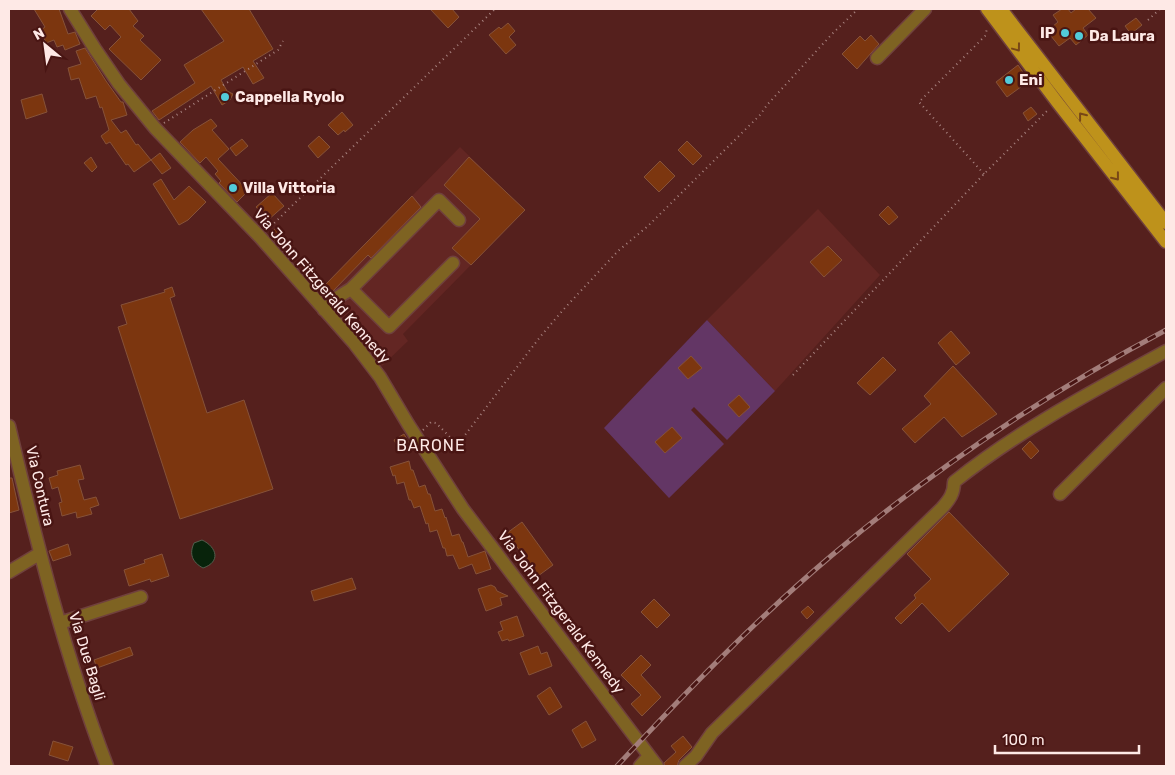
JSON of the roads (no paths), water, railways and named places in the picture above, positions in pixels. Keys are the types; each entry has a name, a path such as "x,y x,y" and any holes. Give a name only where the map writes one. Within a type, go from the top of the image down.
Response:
{"main road":[{"path":"987,9 1166,242"},
{"path":"1001,9 1166,223"}],"street":[{"name":"Via John Fitzgerald Kennedy","path":"70,9 119,84 155,128 260,237 380,376 417,437 480,531 653,761"},
{"path":"877,58 925,9"},
{"path":"324,310 338,297 351,289 439,200 459,220"},
{"path":"351,289 389,327 453,263"},
{"path":"685,766 696,756 712,733 942,508 954,491 954,482 984,458 1019,435 1166,351"},
{"path":"1060,494 1166,388"},
{"name":"Via Contura","path":"9,426 40,554"},
{"path":"9,572 40,554"},
{"name":"Via Due Bagli","path":"40,554 89,717 107,766"},
{"path":"60,624 141,597"},
{"path":"640,766 653,761"}],"railway":[{"path":"617,766 747,632 802,581 870,524 951,463 1035,406 1166,330"}],"place":[{"name":"IP","path":"1065,33"},
{"name":"Da Laura","path":"1079,36"},
{"name":"Eni","path":"1009,80"},
{"name":"Cappella Ryolo","path":"225,97"},
{"name":"Villa Vittoria","path":"233,188"}],"district":[{"name":"BARONE","path":"431,445"}]}
